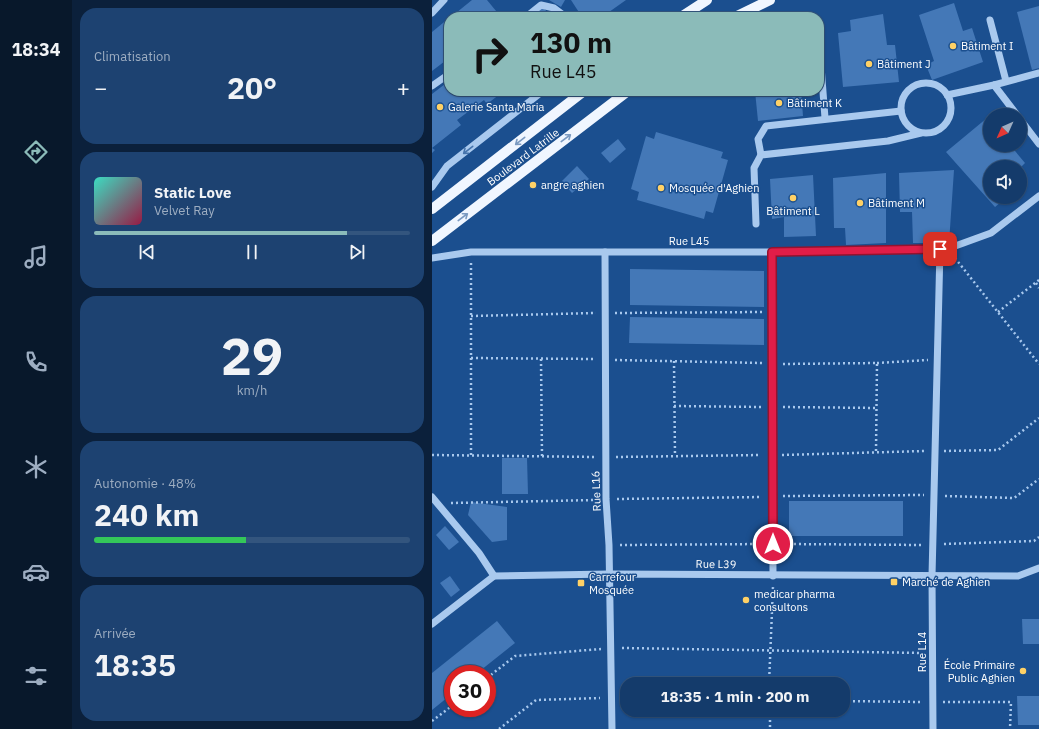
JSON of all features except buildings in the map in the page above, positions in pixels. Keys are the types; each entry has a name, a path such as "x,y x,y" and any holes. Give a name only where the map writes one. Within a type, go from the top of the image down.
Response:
{"main road":[{"path":"689,12 707,0"},
{"path":"746,12 770,0"},
{"name":"Boulevard Latrille","path":"432,209 578,96"},
{"name":"Boulevard Latrille","path":"432,241 621,96"}],"street":[{"path":"432,13 444,0"},
{"path":"532,12 541,5 554,8 559,12"},
{"path":"990,20 1006,81"},
{"path":"947,95 994,85 1039,73"},
{"path":"432,86 444,78"},
{"path":"761,155 888,142 934,131 946,124 950,116 951,107 947,95 933,84 917,85 904,97 901,111 906,123 921,133"},
{"path":"994,85 1012,108"},
{"path":"432,186 447,166 537,96"},
{"path":"823,96 825,118"},
{"path":"756,224 754,168 761,155 758,139 766,126 825,118 901,111"},
{"path":"1027,128 1039,144"},
{"name":"Rue L45","path":"432,258 471,252 772,252 943,249 991,233 1039,196"},
{"name":"Rue L14","path":"933,729 932,576 935,495 936,360 943,249"},
{"name":"Rue L16","path":"605,252 606,500 610,545 609,574 612,648 612,729"},
{"path":"772,252 774,576"},
{"path":"432,624 494,576 479,553 434,500"},
{"name":"Rue L39","path":"494,576 609,574 1018,576 1039,568"}],"path":[{"path":"943,249 998,312 1039,364"},
{"path":"471,252 471,455"},
{"path":"998,312 1039,280"},
{"path":"1036,283 1039,288"},
{"path":"471,316 605,313 772,312"},
{"path":"471,358 606,359 772,364 877,363 936,360"},
{"path":"541,359 542,456"},
{"path":"674,361 675,456"},
{"path":"876,452 877,363"},
{"path":"432,454 606,457 998,450 1039,418"},
{"path":"434,500 606,500 935,495 1014,498 1039,479"},
{"path":"610,545 934,545 1034,541 1039,537"},
{"path":"769,677 774,576"},
{"path":"496,671 515,656 612,648 933,654"},
{"path":"499,729 536,700 620,698"},
{"path":"432,721 444,712"},
{"path":"770,717 770,729"}],"place":[{"name":"Bâtiment I","path":"953,46"},
{"name":"Bâtiment J","path":"869,64"},
{"name":"Bâtiment K","path":"779,103"},
{"name":"Galerie Santa Maria","path":"440,107"},
{"name":"angre aghien","path":"533,185"},
{"name":"Mosquée d'Aghien","path":"661,188"},
{"name":"Bâtiment L","path":"793,198"},
{"name":"Bâtiment M","path":"860,203"},
{"name":"Marché de Aghien","path":"894,582"},
{"name":"Carrefour Mosquée","path":"581,583"},
{"name":"medicar pharma consultons","path":"746,600"},
{"name":"École Primaire Public Aghien","path":"1023,671"}],"route":[{"path":"773,544 772,252 940,249"}]}
